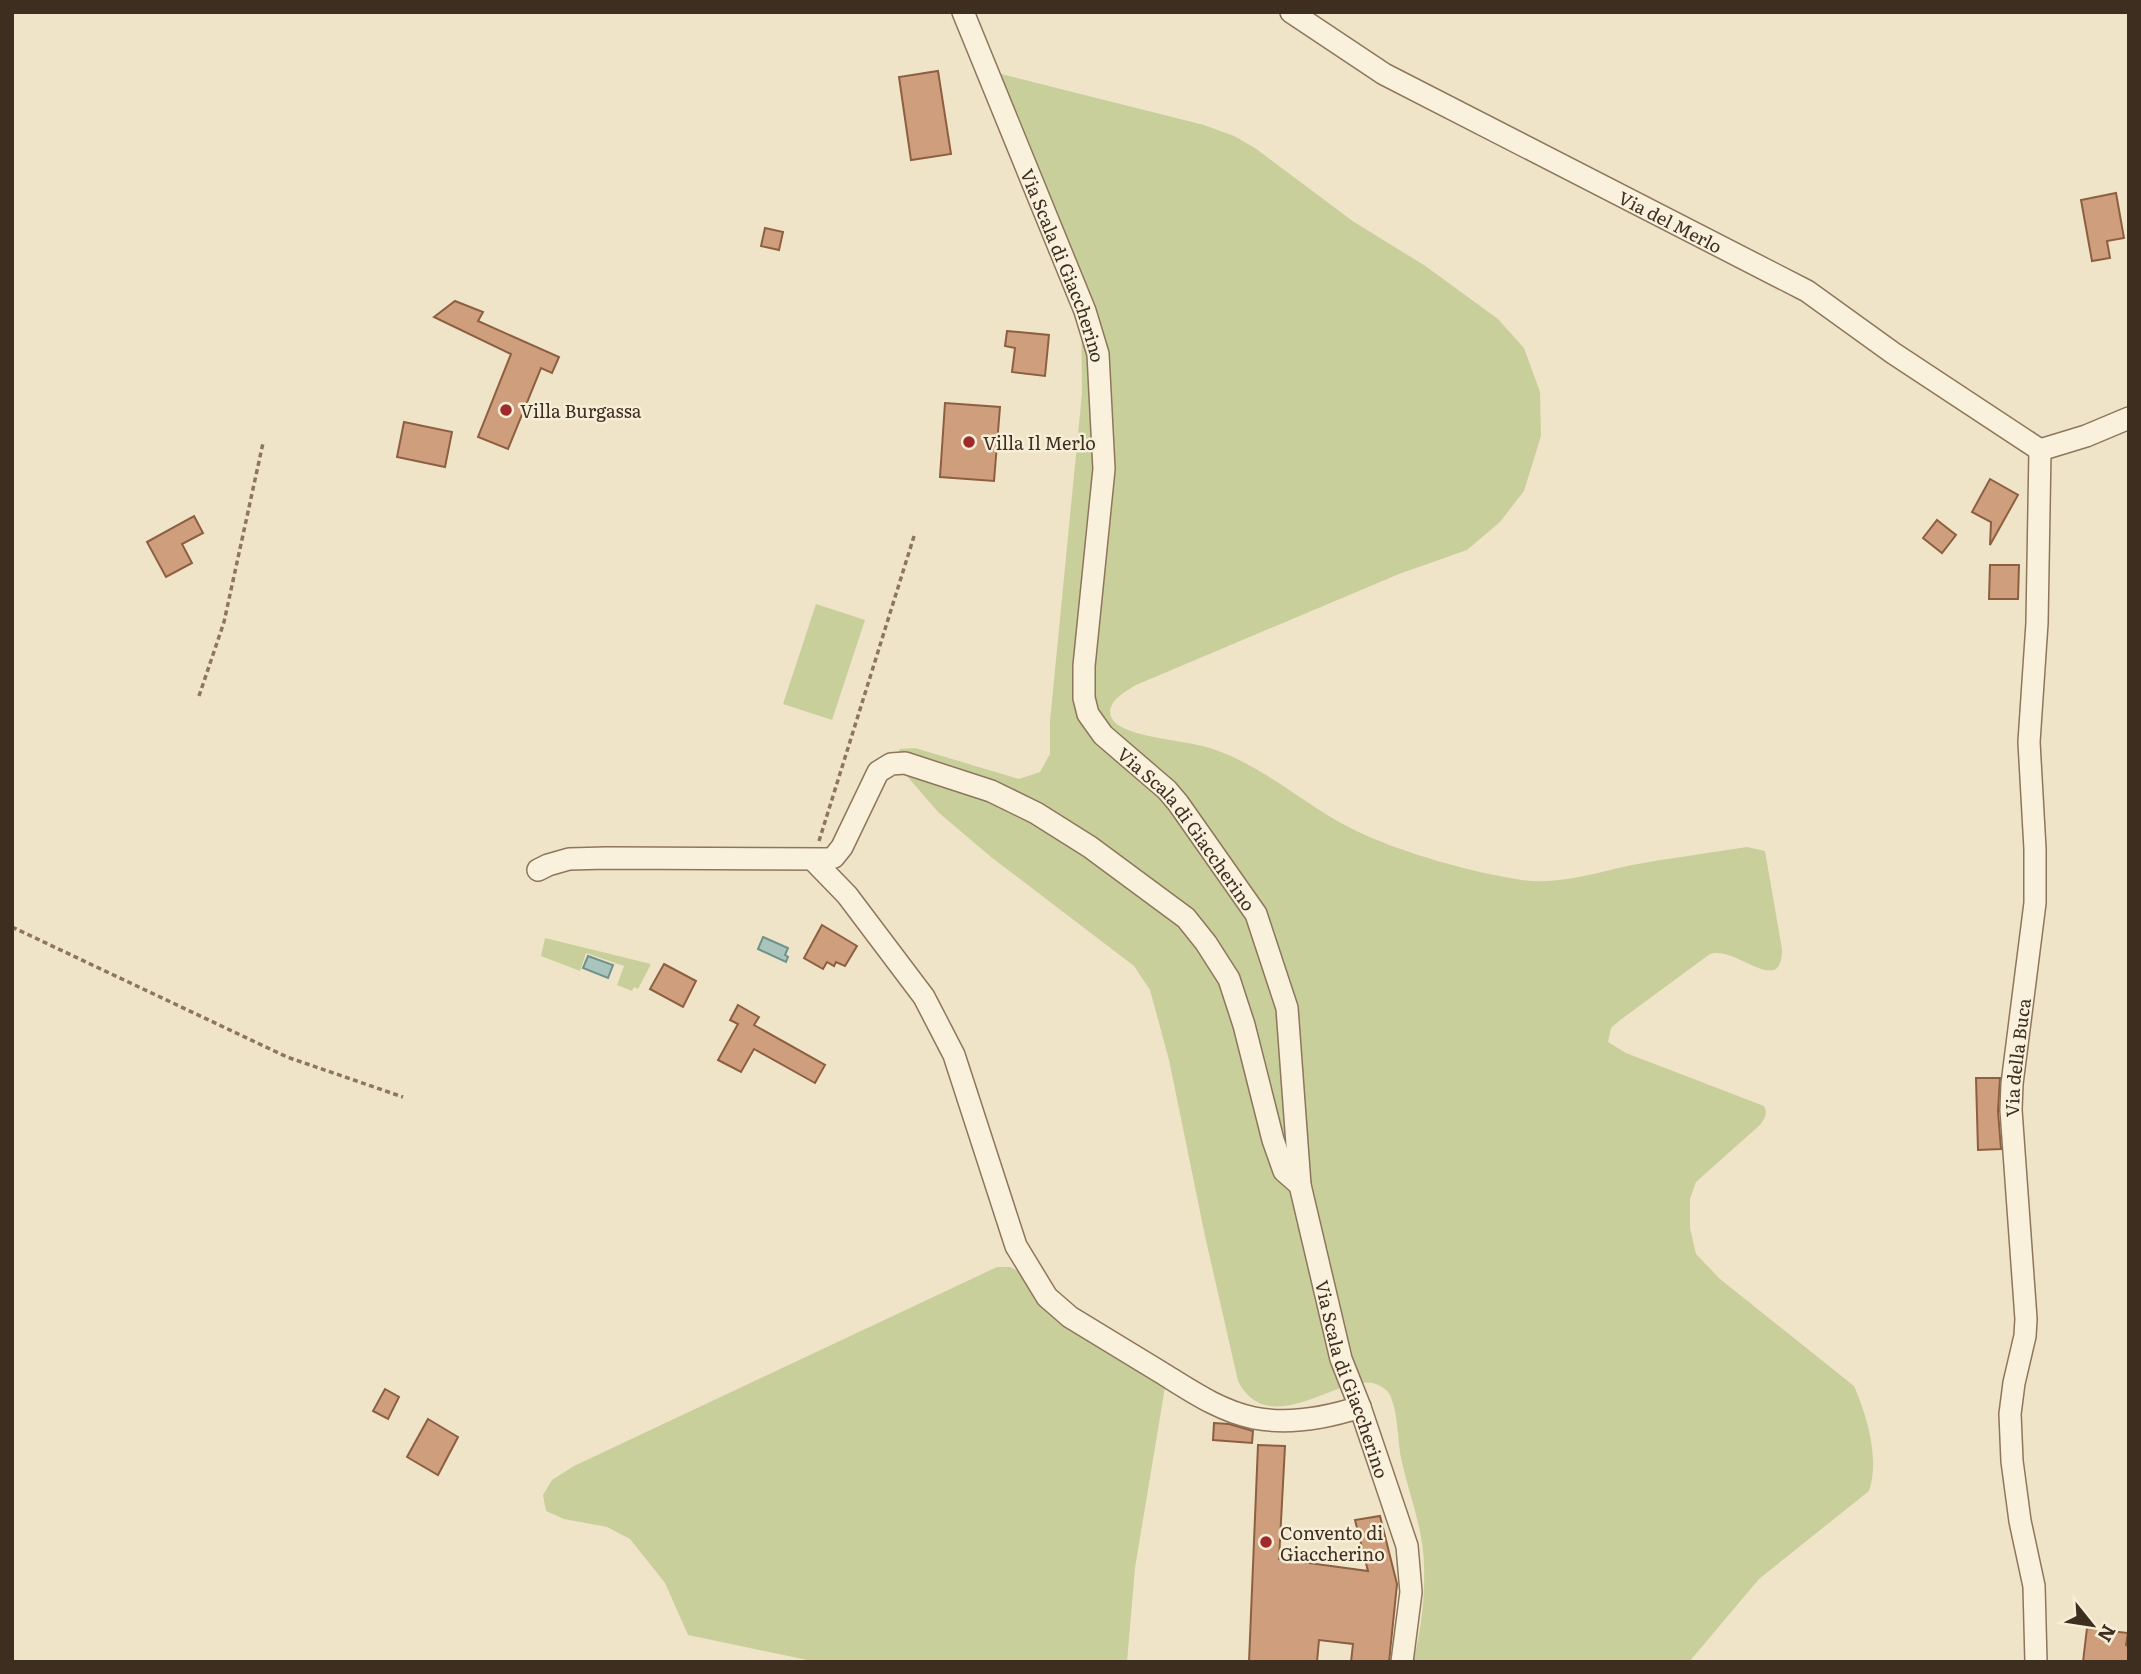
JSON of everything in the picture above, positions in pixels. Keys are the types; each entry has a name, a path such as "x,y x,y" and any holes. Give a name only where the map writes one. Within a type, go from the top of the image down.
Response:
{"street":[{"name":"Via Scala di Giaccherino","path":"964,12 1085,311 1098,354 1104,469 1084,666 1085,707 1094,725 1103,735 1167,790 1178,803 1256,914 1287,1008 1300,1185 1341,1359 1360,1407 1409,1561 1410,1608 1402,1662"},
{"name":"Via del Merlo","path":"1291,12 1384,74 1807,291 1893,353 2040,450"},
{"path":"2040,450 2086,436 2129,418"},
{"name":"Via della Buca","path":"2036,1662 2034,1586 2020,1521 2012,1461 2010,1414 2026,1319 2011,1110 2012,1083 2035,903 2029,743 2037,623 2040,450"},
{"path":"538,870 569,859 829,859 839,852 878,772 897,763 926,769 991,791 1036,814 1090,847 1186,918 1229,979 1244,1025 1259,1094 1284,1171 1300,1185"},
{"path":"813,860 847,895 924,997 954,1055 1016,1246 1055,1305 1070,1317 1211,1403 1239,1414 1256,1418 1294,1420 1327,1417 1360,1407"}],"path":[{"path":"199,696 224,622 263,443"},
{"path":"813,860 915,533"},
{"path":"12,928 288,1057 403,1097"}],"green space":[{"path":"997,73 1204,125 1234,136 1255,148 1354,222 1424,265 1498,319 1524,348 1540,392 1541,436 1524,491 1500,522 1467,550 1399,574 1136,685 1113,704 1110,714 1113,720 1130,731 1202,746 1230,756 1263,773 1341,823 1381,842 1429,858 1501,876 1550,881 1646,862 1747,847 1765,851 1782,949 1780,963 1774,970 1766,970 1732,956 1710,954 1619,1021 1611,1028 1608,1042 1626,1053 1764,1106 1765,1116 1760,1125 1696,1182 1690,1199 1690,1228 1696,1254 1720,1279 1854,1386 1873,1452 1872,1479 1869,1491 1759,1579 1689,1662 1413,1662 1423,1603 1423,1554 1390,1395 1380,1386 1364,1383 1288,1405 1269,1406 1252,1399 1238,1381 1169,1060 1150,990 1134,966 991,857 938,812 900,768 897,755 900,749 915,748 1019,779 1040,772 1050,754 1050,721 1082,393 1081,286"},
{"path":"816,604 865,620 832,720 783,704"},
{"path":"545,938 651,964 638,989 634,987 632,991 617,985 624,966 586,953 580,971 541,956"},
{"path":"997,1267 1010,1267 1020,1272 1165,1387 1135,1568 1127,1662 817,1662 688,1635 665,1583 630,1539 607,1527 564,1519 546,1511 543,1495 552,1480 574,1466"}],"water":[{"path":"763,937 788,948 786,962 758,949"},
{"path":"588,956 613,965 608,978 583,968"}],"building":[{"path":"938,71 951,154 911,160 899,77"},
{"path":"2116,193 2124,238 2107,241 2110,258 2092,261 2081,200"},
{"path":"765,228 783,232 779,250 761,246"},
{"path":"455,301 483,312 478,321 559,357 552,373 541,368 508,449 478,437 511,354 434,317"},
{"path":"1007,331 1049,335 1045,376 1012,372 1015,348 1005,346"},
{"name":"Villa Il Merlo","path":"945,403 1000,407 994,481 940,477"},
{"path":"404,422 452,432 445,467 397,457"},
{"path":"1990,479 2018,495 1990,545 1991,522 1972,512"},
{"path":"194,516 203,533 182,544 192,563 166,577 147,542"},
{"path":"1937,520 1956,535 1942,553 1923,538"},
{"path":"1990,565 2019,565 2018,599 1989,599"},
{"path":"822,925 857,946 845,966 836,962 834,966 827,962 823,969 804,958"},
{"path":"664,964 696,981 683,1007 650,989"},
{"path":"738,1005 759,1017 754,1025 825,1065 815,1083 754,1049 741,1072 718,1060 738,1024 730,1020"},
{"path":"1976,1078 2000,1078 1998,1111 2001,1149 1978,1150"},
{"path":"385,1389 399,1397 388,1419 373,1411"},
{"path":"428,1419 458,1437 438,1475 407,1457"},
{"path":"1214,1423 1253,1431 1252,1443 1213,1440"},
{"name":"Convento di Giaccherino","path":"1258,1445 1285,1446 1279,1559 1368,1571 1355,1520 1380,1516 1397,1584 1389,1662 1351,1662 1353,1644 1319,1640 1317,1662 1249,1662"},
{"path":"2087,1628 2128,1633 2126,1645 2129,1647 2129,1662 2083,1662"}],"place":[{"name":"Villa Burgassa","path":"506,410"},
{"name":"Villa Il Merlo","path":"969,442"},
{"name":"Convento di Giaccherino","path":"1266,1542"}]}
